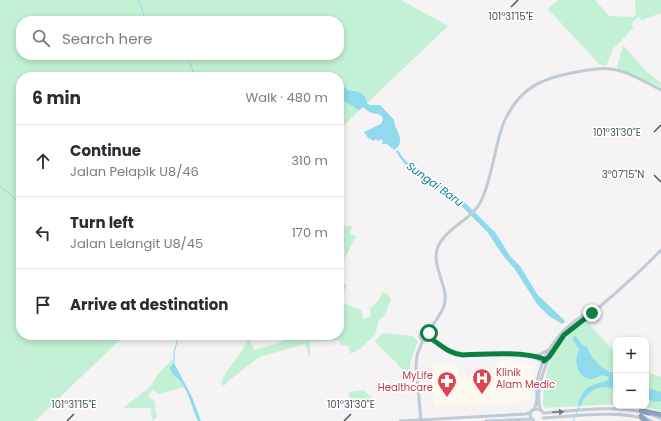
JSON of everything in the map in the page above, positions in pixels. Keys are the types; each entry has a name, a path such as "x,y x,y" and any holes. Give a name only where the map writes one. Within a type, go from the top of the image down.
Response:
{"highway":[{"path":"641,411 661,415"},
{"path":"641,417 647,421"}],"street":[{"path":"428,332 445,303 444,291 437,262 437,250 445,236 479,205 486,189 500,133 506,118 522,95 537,83 548,78 563,74 609,68 628,74 661,90"},
{"path":"534,357 548,350 589,310 597,307 623,287 661,250"},
{"path":"421,420 416,366 417,355 423,340 420,337 421,334 424,331 428,332"},
{"path":"428,332 430,334 430,338 446,350 459,354 509,354 534,357 543,361 545,367"},
{"path":"423,340 427,341 430,338"},
{"path":"543,418 539,404 540,388 545,367 559,338"},
{"path":"400,421 526,414 531,412 536,406 540,369 548,350"},
{"path":"534,357 539,364 540,369"},
{"path":"543,361 549,357"},
{"path":"534,409 538,409 542,412 616,409 641,411 661,419"},
{"path":"486,421 532,420 531,412"},
{"path":"540,421 543,418 619,414 641,417 652,421"}],"shaded area":[{"path":"501,360 521,360 533,364 530,400 498,404 434,406 431,366 457,364 459,375 496,374 496,364"}],"green space":[{"path":"0,0 401,0 448,26 367,103 365,96 359,92 346,89 363,107 344,125 344,72 16,72 16,340 120,340 35,421 0,421"},
{"path":"558,0 595,0 609,16 633,17 636,14 635,0 661,0 661,13 642,20 638,17 631,24 634,27 613,49 606,66 600,65 548,9"},
{"path":"623,45 646,71 661,83 661,87 617,68"},
{"path":"344,226 353,226 350,233 356,237 344,259 345,250"},
{"path":"344,284 347,285 344,291"},
{"path":"383,292 389,295 391,299 385,315 379,320 375,335 361,348 352,353 350,353 348,345 341,345 339,340 344,340 344,304 361,310 363,319 371,316 370,309 378,301"},
{"path":"585,320 613,350 613,404 546,408 543,405 547,371 557,348"},
{"path":"382,333 413,336 418,341 410,364 411,379 396,361 392,359 375,342"},
{"path":"247,340 250,340 254,350 279,343 284,340 339,340 310,342 309,357 305,344 259,357 224,386 221,384 227,371 242,351"},
{"path":"173,359 174,363 170,367 176,378 184,387 159,394 152,390 148,397 154,400 157,417 152,421 151,408 123,408 150,387 158,374"},
{"path":"649,373 661,377 661,411 649,408"},
{"path":"364,390 373,400 345,409 350,403 349,392"}],"water":[{"path":"344,86 348,90 359,92 365,96 367,103 370,105 380,105 394,120 400,139 398,147 394,150 387,144 382,144 383,141 380,139 379,141 375,139 374,141 368,138 364,132 381,124 383,119 380,115 369,112 363,107 359,110 344,101"},
{"path":"398,150 410,165 444,187 466,206 465,207 441,188 405,164 396,151"},
{"path":"484,223 495,232 510,256 520,266 537,294 565,322 562,324 549,316 537,304 514,268 504,257 482,224"},
{"path":"583,346 587,347 598,364 613,373 613,388 605,387 590,392 581,405 578,405 583,393 588,387 608,380 609,377 602,375 590,379 585,378 578,370 577,365 576,359 580,349"},
{"path":"174,363 192,397 201,421 198,421 183,385 173,375 170,367"},
{"path":"649,388 661,392 661,401 656,402 649,400"}],"waterway":[{"name":"Sungai Baru","path":"139,0 144,16"},
{"name":"Sungai Baru","path":"187,60 190,63 193,72"},
{"path":"0,186 16,200"},
{"name":"Sungai Baru","path":"461,202 488,229"},
{"name":"Sungai Baru","path":"575,339 585,353"},
{"path":"174,364 174,352 178,340"},
{"path":"573,421 580,405"}],"place":[{"name":"Klinik Alam Medic","path":"482,395"},
{"name":"MyLife Healthcare","path":"447,398"}],"route":[{"path":"429,333 430,338 446,350 455,354 518,354 535,356 544,359 544,361 549,357 564,335 592,313"}]}
